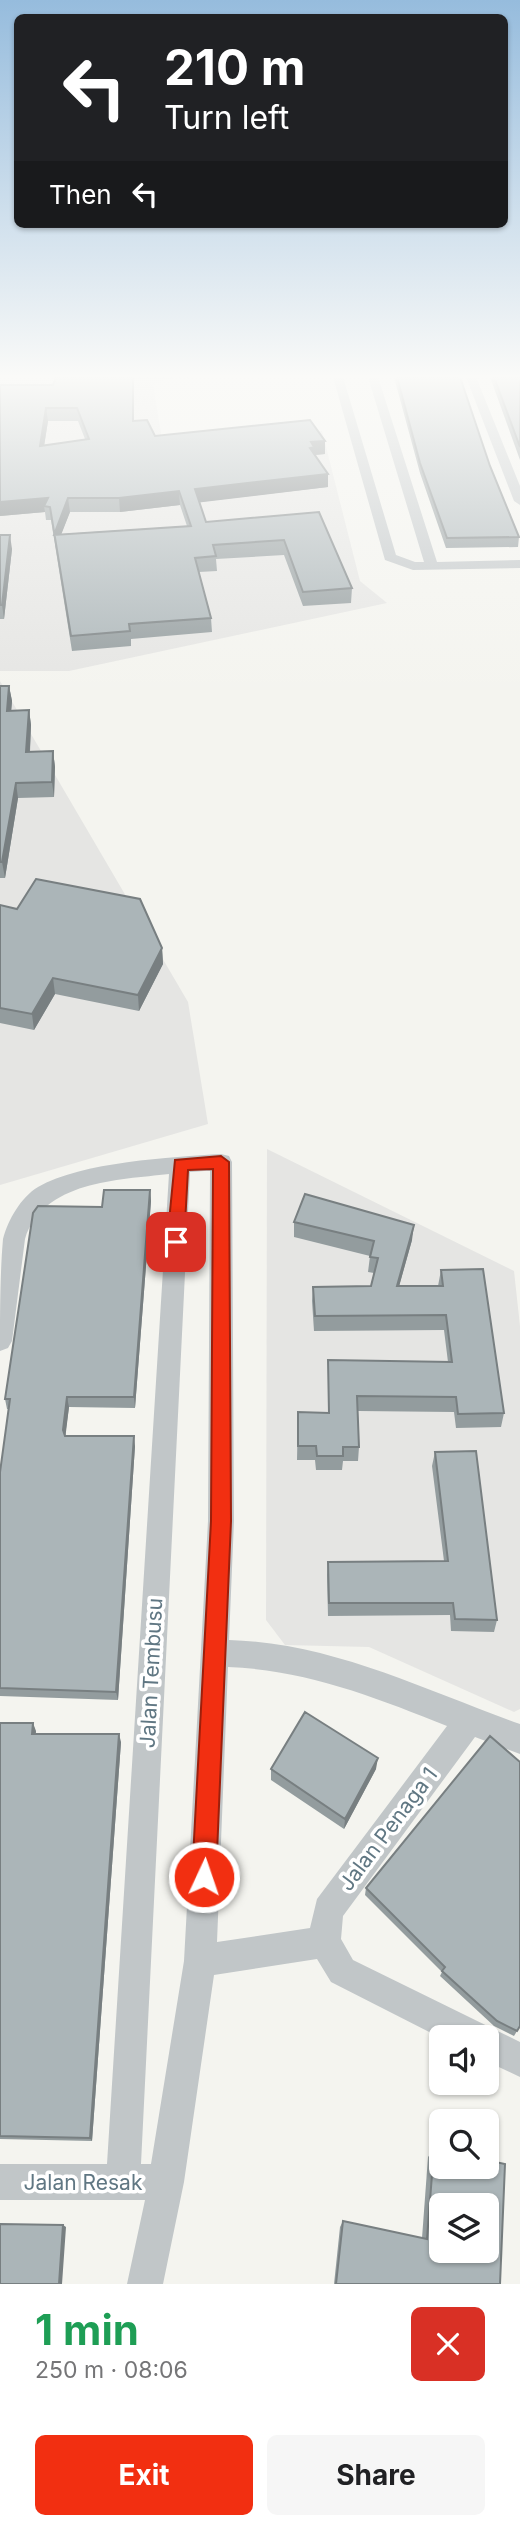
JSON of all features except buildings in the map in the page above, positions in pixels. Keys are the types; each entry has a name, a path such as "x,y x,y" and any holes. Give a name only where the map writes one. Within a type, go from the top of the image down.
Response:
{"street":[{"path":"367,484 385,550 390,557 401,563 432,566 520,564"},
{"path":"406,484 432,566"},
{"path":"513,484 520,501"},
{"path":"1,1331 16,1232 28,1210 47,1192 76,1183 180,1164 221,1162 221,1521 200,1961 166,2182 145,2284"},
{"name":"Jalan Tembusu","path":"123,2182 180,1164"},
{"path":"216,1653 257,1654 304,1661 520,1739"},
{"name":"Jalan Penaga 1","path":"325,1942 328,1909 468,1721"},
{"path":"200,1961 325,1942 342,1972 450,2025"},
{"path":"499,2050 520,2060"},
{"name":"Jalan Resak","path":"0,2182 166,2182"}],"shaded area":[{"path":"0,484 335,484 360,581 387,603 69,671 0,671"},
{"path":"0,681 188,1002 208,1124 0,1185"},
{"path":"267,1149 514,1271 520,1326 520,1709 514,1712 369,1647 285,1645 266,1620"}],"route":[{"path":"176,1242 180,1164 221,1162 221,1521 204,1877"}]}
